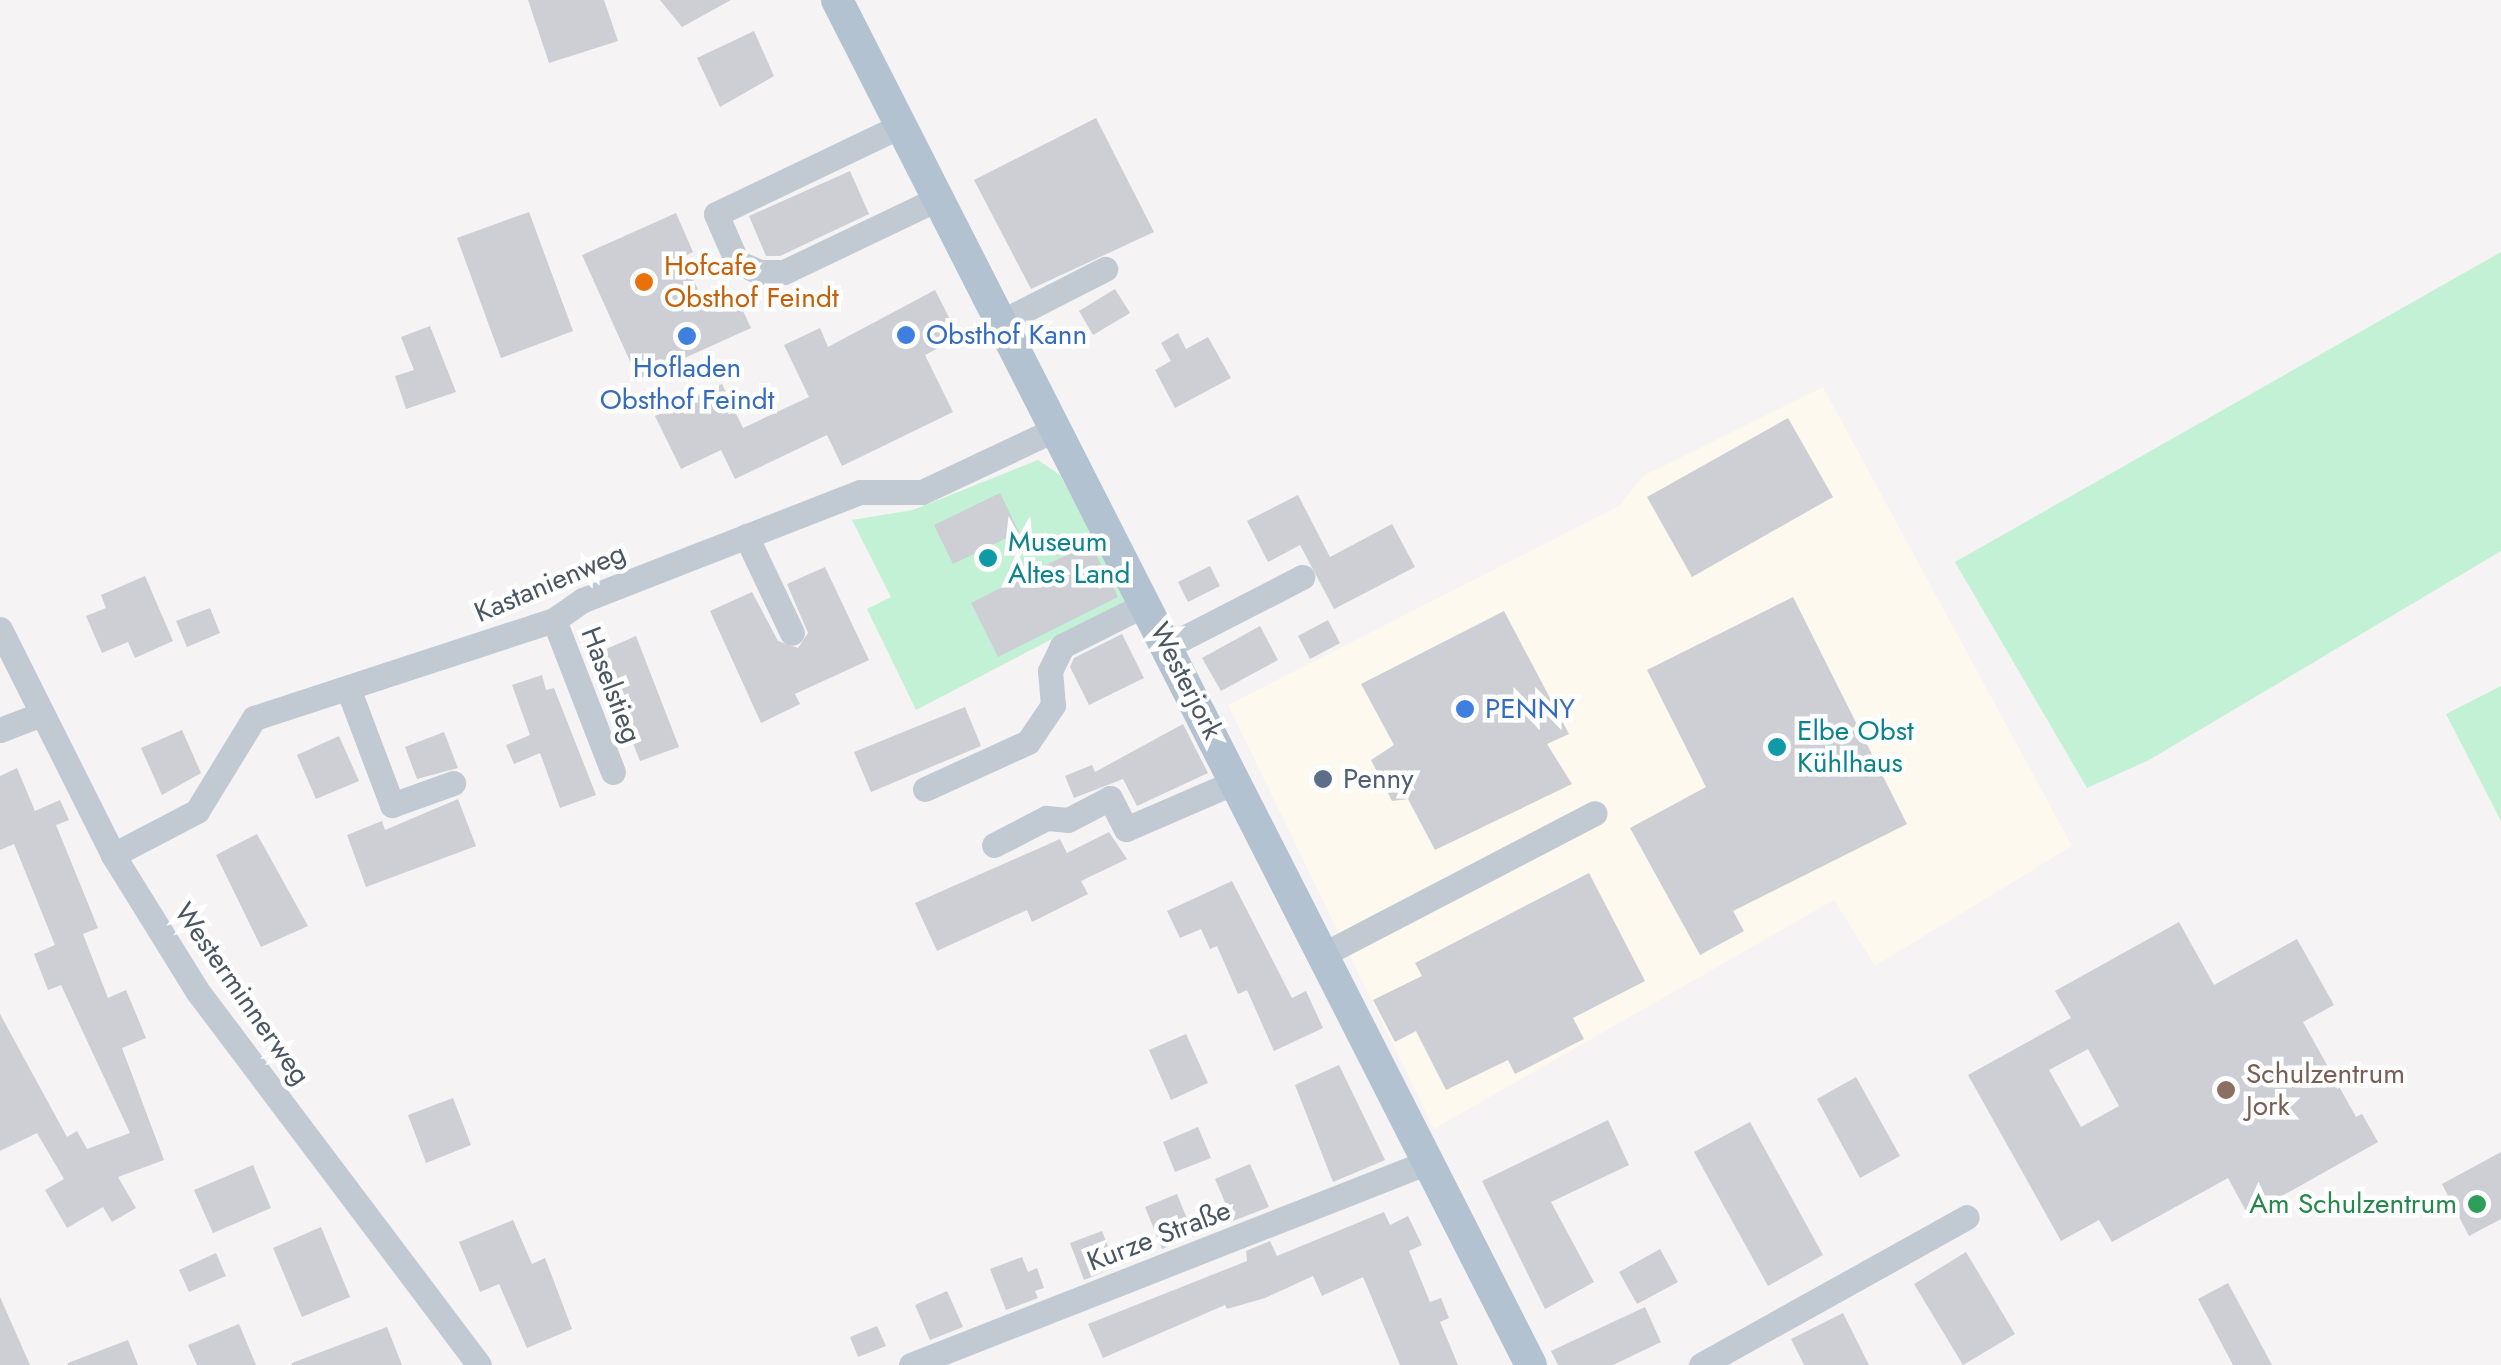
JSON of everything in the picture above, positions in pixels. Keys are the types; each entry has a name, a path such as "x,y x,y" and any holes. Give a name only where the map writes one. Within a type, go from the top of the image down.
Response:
{"main road":[{"name":"Westerjork","path":"837,0 1531,1365"}],"street":[{"path":"900,126 716,214 738,262 759,272 784,272 937,199"},
{"path":"1000,322 1105,269"},
{"name":"Kastanienweg","path":"113,855 197,811 254,718 349,691 554,620 583,600 860,492 922,492 1056,429"},
{"path":"746,536 792,633"},
{"path":"1168,646 1302,577"},
{"path":"925,790 1028,742 1053,706 1050,671 1062,646 1146,604"},
{"name":"Haselstieg","path":"554,620 613,772"},
{"name":"Westerminnerweg","path":"0,630 39,715 113,855 198,992 478,1365"},
{"path":"349,691 392,805 453,783"},
{"path":"0,730 39,715"},
{"path":"994,845 1046,818 1068,820 1110,798 1126,829 1237,781"},
{"path":"1324,954 1595,814"},
{"name":"Kurze Straße","path":"911,1365 1428,1162"},
{"path":"1701,1365 1967,1217"}],"shaded area":[{"path":"1823,387 2072,846 1875,966 1834,900 1434,1129 1228,705 1619,506 1643,476"}],"green space":[{"path":"2501,252 2501,551 2149,760 2087,788 1955,562"},
{"name":"Museum Altes Land","path":"1038,460 1060,475 1127,600 916,710 867,609 891,597 852,520 913,510"},
{"path":"2501,686 2501,821 2446,714"}],"building":[{"path":"528,0 604,0 618,41 549,63"},
{"path":"660,0 731,0 682,27"},
{"path":"754,31 774,76 720,107 697,58"},
{"path":"1096,118 1154,232 1031,289 974,180"},
{"path":"850,171 869,214 780,256 766,256 749,216"},
{"path":"529,212 573,331 501,358 457,238"},
{"name":"Hofcafe Obsthof Feindt","path":"676,213 693,252 683,257 706,307 735,294 751,328 638,379 582,255"},
{"path":"1115,289 1130,313 1093,335 1079,311"},
{"path":"935,290 959,337 925,355 953,412 842,466 827,435 735,479 721,450 681,469 655,416 722,384 743,428 809,397 784,345 820,328 828,347"},
{"path":"430,326 456,392 406,409 395,376 414,370 401,337"},
{"path":"1178,333 1186,349 1208,337 1231,378 1175,408 1155,370 1171,361 1161,343"},
{"path":"1788,418 1833,497 1692,577 1647,497"},
{"path":"1000,493 1019,532 953,564 934,525"},
{"path":"1298,495 1330,557 1392,524 1415,567 1334,609 1300,545 1268,562 1247,521"},
{"path":"1090,543 1118,597 998,657 971,603"},
{"path":"1210,566 1220,586 1188,602 1178,582"},
{"path":"825,567 869,660 795,694 800,704 761,723 710,611 752,592 778,641 798,648 808,633 787,584"},
{"path":"145,576 173,641 135,658 128,642 102,653 86,616 106,608 101,595"},
{"name":"Elbe Obst Kühlhaus","path":"1793,597 1907,824 1733,911 1744,931 1700,955 1630,828 1706,787 1647,670"},
{"path":"210,608 220,633 187,647 176,621"},
{"name":"PENNY","path":"1504,611 1569,734 1547,744 1572,784 1435,850 1408,799 1392,801 1371,760 1394,745 1361,684"},
{"path":"1328,620 1340,643 1310,659 1298,636"},
{"path":"1260,626 1278,660 1221,691 1202,658"},
{"path":"1122,634 1144,678 1089,705 1070,667 1074,658"},
{"path":"636,636 679,747 640,761 597,653"},
{"path":"542,675 546,690 554,688 596,795 560,808 540,753 514,764 506,745 530,735 512,685"},
{"path":"965,707 981,746 871,792 854,752"},
{"path":"1183,724 1208,773 1137,806 1123,779 1074,798 1065,776 1092,765 1095,772"},
{"path":"182,730 201,773 162,795 141,748"},
{"path":"444,732 458,768 417,779 405,747"},
{"path":"339,736 359,781 316,799 297,755"},
{"path":"17,768 35,811 60,800 69,820 56,825 98,928 83,934 108,998 126,990 146,1038 122,1048 164,1160 118,1177 136,1208 112,1222 103,1207 67,1228 45,1190 64,1179 37,1133 0,1151 0,1014 67,1137 77,1131 87,1149 130,1133 61,985 48,990 34,954 55,945 14,844 0,850 0,776"},
{"path":"458,799 476,846 366,887 347,835 382,821 385,830"},
{"path":"1109,832 1127,859 1081,881 1088,894 1032,922 1027,910 937,951 915,903 1060,839 1067,853"},
{"path":"257,834 308,926 261,947 216,855"},
{"path":"1589,873 1645,981 1573,1018 1584,1039 1515,1074 1508,1060 1446,1090 1416,1031 1395,1042 1373,1000 1422,976 1415,963"},
{"path":"1232,881 1292,998 1306,991 1323,1028 1274,1051 1247,990 1238,994 1217,946 1210,949 1201,929 1180,938 1167,911"},
{"name":"Schulzentrum Jork","path":"2179,922 2214,985 2297,939 2334,1005 2303,1022 2356,1117 2362,1114 2378,1142 2248,1215 2228,1178 2112,1242 2099,1220 2061,1241 1968,1075 2071,1018 2055,991","holes":["2088,1049 2119,1106 2081,1127 2049,1070"]},
{"path":"1186,1034 1208,1083 1171,1100 1149,1050"},
{"path":"1339,1065 1385,1160 1333,1182 1295,1085"},
{"path":"1856,1077 1900,1156 1860,1178 1817,1099"},
{"path":"453,1098 471,1145 426,1163 408,1115"},
{"path":"1608,1120 1629,1165 1551,1202 1594,1282 1545,1309 1482,1181"},
{"path":"1750,1122 1823,1255 1768,1286 1694,1152"},
{"path":"1198,1127 1211,1158 1175,1172 1163,1142"},
{"name":"Am Schulzentrum","path":"2501,1152 2501,1219 2469,1236 2442,1184"},
{"path":"1250,1164 1269,1207 1233,1221 1215,1179"},
{"path":"253,1165 271,1208 213,1233 194,1190"},
{"path":"1177,1194 1194,1236 1162,1249 1145,1207"},
{"path":"1384,1212 1390,1225 1408,1216 1422,1245 1409,1251 1430,1302 1441,1298 1449,1318 1440,1322 1458,1365 1400,1365 1363,1277 1322,1296 1313,1276 1265,1298 1227,1309 1225,1305 1103,1358 1088,1324 1247,1261 1246,1251 1270,1241 1277,1256"},
{"path":"513,1220 532,1264 545,1258 572,1329 527,1348 499,1284 480,1292 459,1242"},
{"path":"321,1227 350,1297 302,1317 273,1248"},
{"path":"1102,1231 1116,1267 1084,1280 1070,1243"},
{"path":"1660,1249 1678,1282 1637,1304 1619,1272"},
{"path":"1966,1252 2015,1334 1963,1365 1914,1284"},
{"path":"216,1253 226,1276 189,1292 179,1270"},
{"path":"1022,1257 1028,1272 1037,1268 1044,1288 1035,1291 1038,1298 1006,1310 990,1269"},
{"path":"2228,1283 2272,1365 2233,1365 2198,1299"},
{"path":"947,1291 963,1327 930,1340 915,1305"},
{"path":"0,1297 30,1365 0,1365"},
{"path":"1645,1307 1661,1342 1613,1365 1558,1365 1551,1351"},
{"path":"1843,1313 1869,1365 1804,1365 1791,1339"},
{"path":"239,1324 256,1365 197,1365 188,1345"},
{"path":"877,1326 886,1346 858,1357 850,1337"},
{"path":"387,1327 402,1365 292,1365 292,1363"},
{"path":"128,1340 138,1365 68,1365 68,1363"}],"place":[{"name":"Hofcafe Obsthof Feindt","path":"644,282"},
{"name":"Obsthof Kann","path":"906,335"},
{"name":"Hofladen Obsthof Feindt","path":"687,336"},
{"name":"Museum Altes Land","path":"988,558"},
{"name":"PENNY","path":"1465,709"},
{"name":"Elbe Obst Kühlhaus","path":"1777,747"},
{"name":"Penny","path":"1323,779"},
{"name":"Schulzentrum Jork","path":"2226,1090"},
{"name":"Am Schulzentrum","path":"2477,1204"}]}
